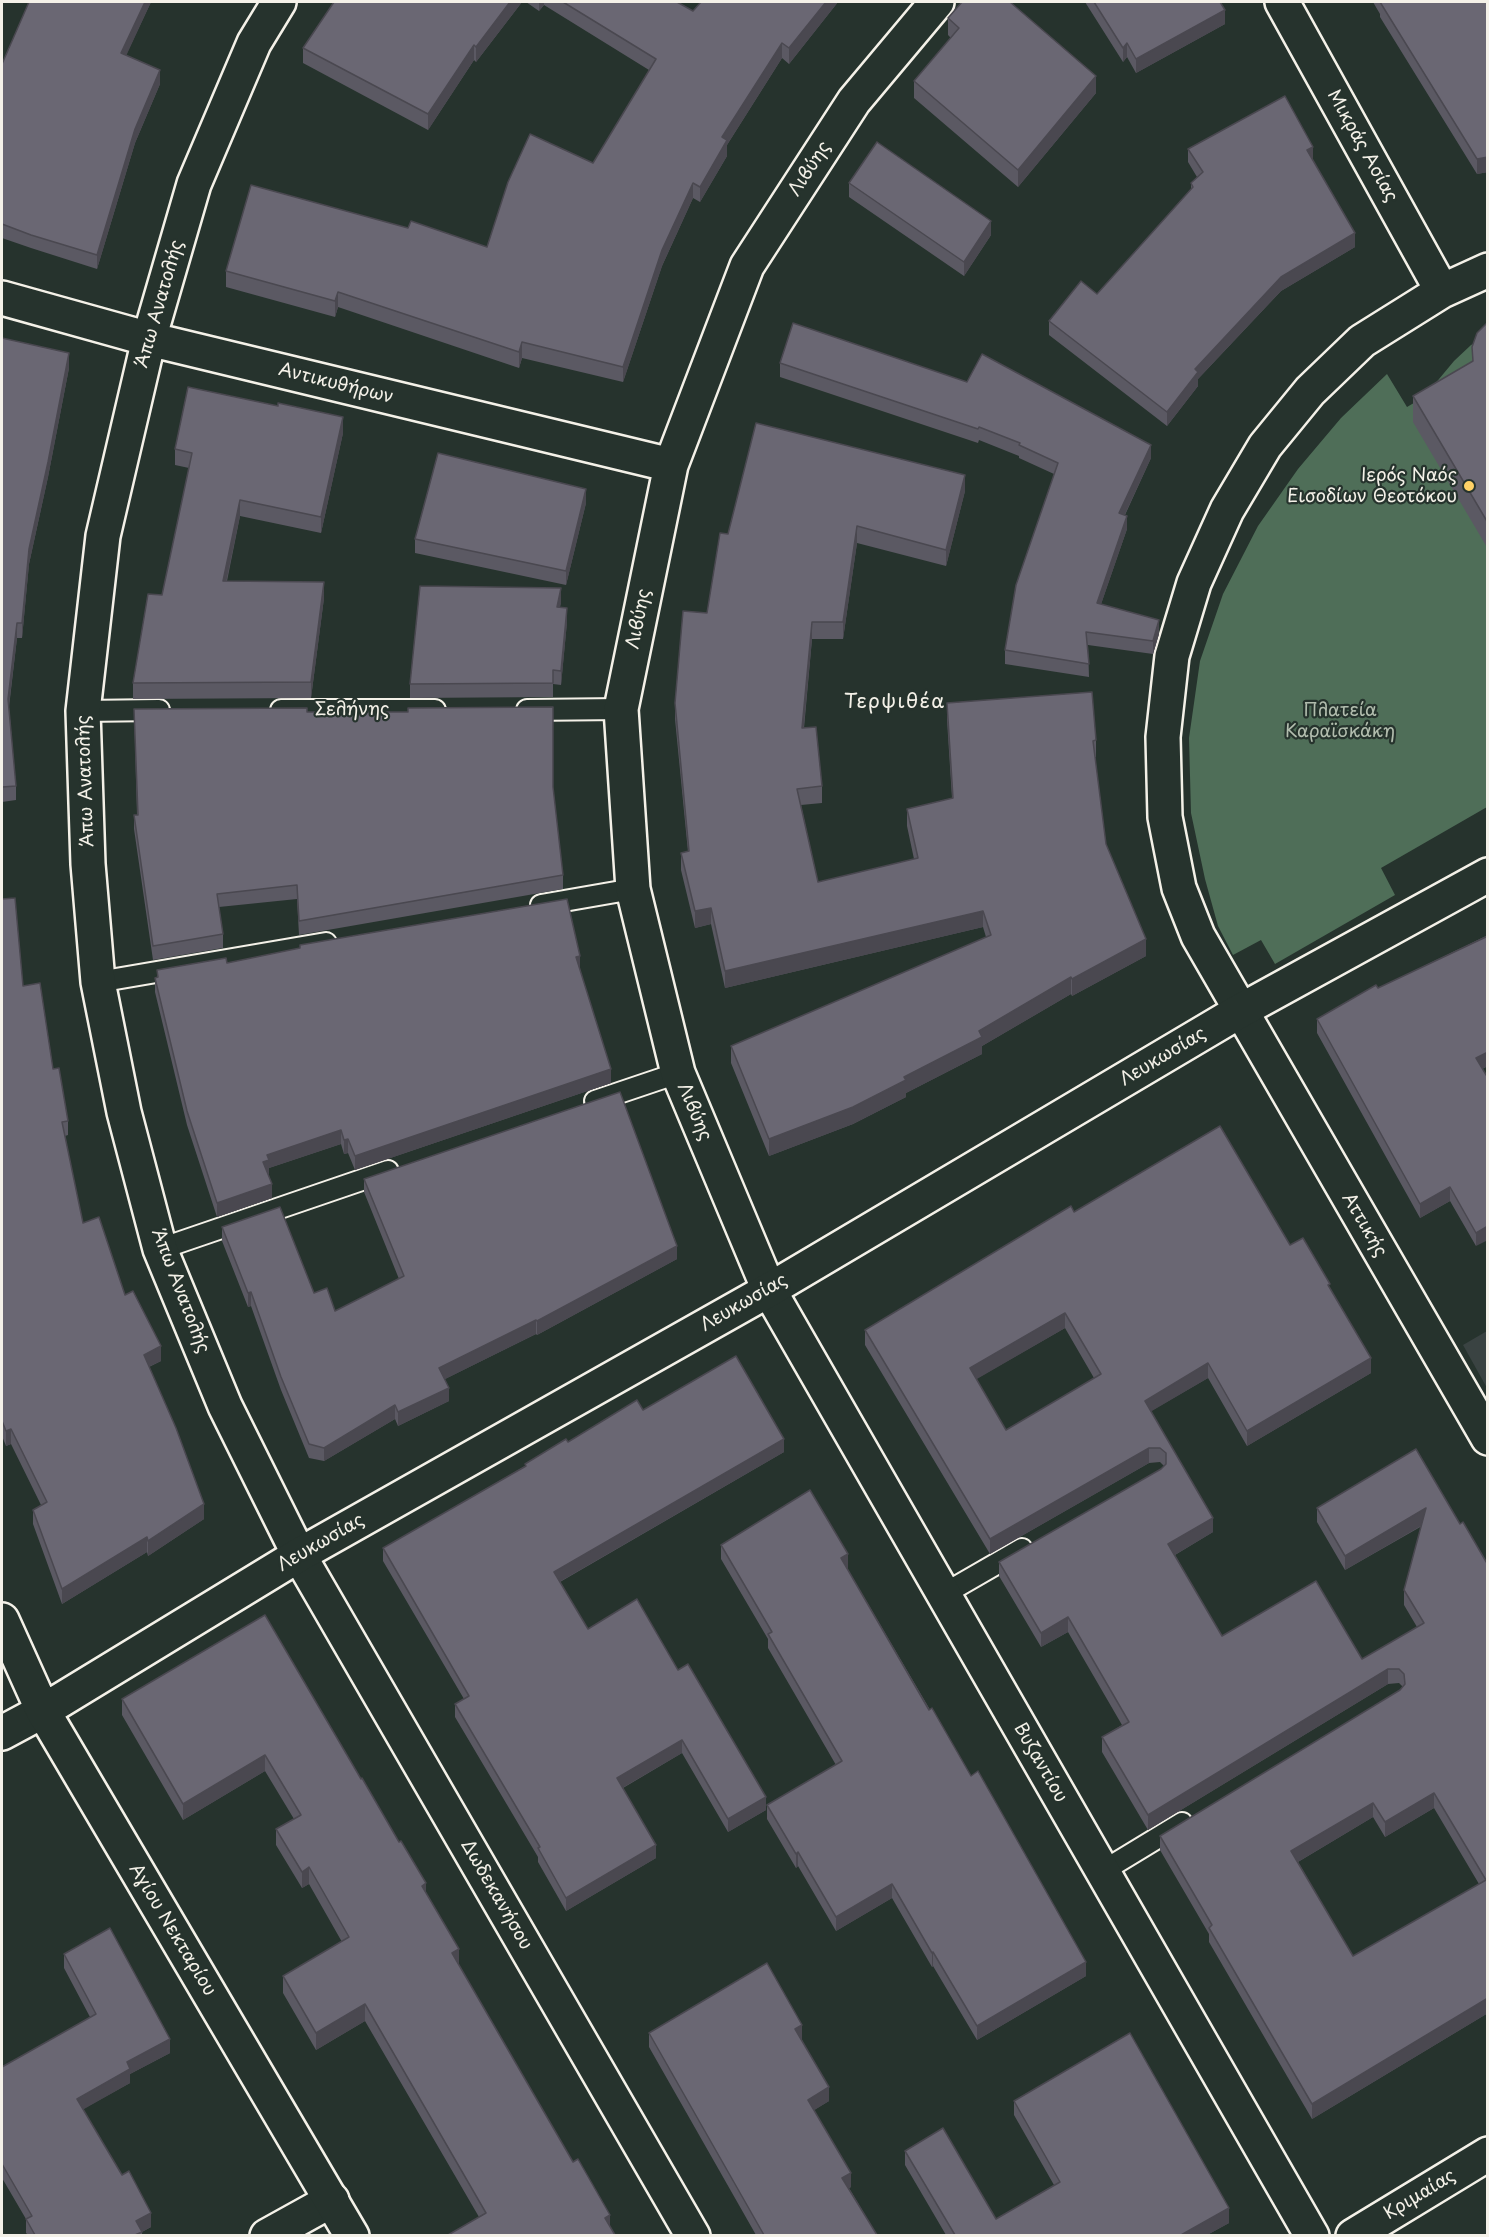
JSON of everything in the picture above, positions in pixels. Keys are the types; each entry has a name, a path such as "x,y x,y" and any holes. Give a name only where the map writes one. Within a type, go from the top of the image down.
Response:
{"street":[{"name":"Άπω Ανατολής","path":"279,2 254,43 194,184 149,339 103,536 83,711 88,864 98,982 124,1112 160,1249 225,1406 300,1555"},
{"name":"Λιβύης","path":"769,1290 678,1073 633,889 621,709 671,465 747,266 854,102 937,2"},
{"name":"Μικράς Ασίας","path":"1282,2 1442,291"},
{"path":"1240,1011 1198,936 1179,888 1165,818 1163,737 1172,656 1194,583 1227,510 1265,446 1310,391 1362,341 1442,291 1488,270"},
{"name":"Αντικυθήρων","path":"2,298 149,339 671,465"},
{"name":"Λευκωσίας","path":"2,1733 43,1711 300,1555 769,1290 1240,1011 1488,875"},
{"name":"Αττικής","path":"1240,1011 1488,1438"},
{"name":"Βυζαντίου","path":"769,1290 1312,2235"},
{"name":"Δωδεκανήσου","path":"300,1555 693,2235"},
{"name":"Αγίου Νεκταρίου","path":"2,1620 43,1711 352,2235"},
{"name":"Κριμαίας","path":"1353,2235 1488,2154"},
{"path":"267,2235 332,2200"}],"lane":[{"path":"513,710 621,709"},
{"path":"83,711 179,710"},
{"name":"Σελήνης","path":"262,710 453,710"},
{"path":"528,907 633,889"},
{"path":"98,982 342,940"},
{"path":"576,1107 678,1073"},
{"path":"160,1249 408,1165"},
{"path":"944,1594 1034,1542"},
{"path":"1103,1871 1193,1816"}],"shaded area":[{"path":"1487,1331 1487,1388 1463,1345"}],"green space":[{"name":"Πλατεία Καραϊσκάκη","path":"1487,336 1487,807 1381,868 1395,895 1275,964 1261,940 1233,955 1218,926 1191,813 1189,738 1200,661 1223,594 1258,526 1298,469 1341,418 1387,374 1407,407 1424,397 1454,361 1471,345"}],"building":[{"path":"29,2 145,2 121,53 160,70 135,129 97,255 2,224 2,64"},
{"path":"334,2 510,2 476,47 474,45 428,114 303,48"},
{"path":"563,2 677,2 693,11 701,2 826,2 789,48 782,43 722,137 727,140 700,187 693,183 662,250 623,367 522,342 519,352 338,292 335,301 226,271 251,185 408,228 411,221 487,247 508,182 530,134 593,163 656,59"},
{"path":"962,2 1010,2 1096,76 1018,170 914,81 959,28 948,18"},
{"path":"1094,2 1220,2 1225,10 1136,59 1127,43 1123,48"},
{"path":"1380,2 1488,2 1488,157 1477,159"},
{"path":"1285,96 1313,147 1307,150 1355,233 1281,277 1195,369 1198,372 1167,412 1049,321 1081,281 1097,294 1193,187 1191,183 1203,172 1188,149"},
{"path":"877,142 991,221 964,262 849,183"},
{"name":"Ιερός Ναός Εισοδίων Θεοτόκου","path":"1488,322 1488,523 1413,396 1473,361 1472,347 1477,333"},
{"path":"793,323 967,382 982,354 1151,445 1119,513 1127,516 1097,603 1159,620 1153,641 1086,632 1089,664 1005,650 1016,585 1058,463 1019,445 1020,443 979,427 978,429 780,363"},
{"path":"2,338 69,353 29,549 22,623 17,623 8,699 16,786 2,787"},
{"path":"188,387 343,417 321,517 240,500 223,581 324,582 311,682 133,683 148,594 162,595 192,453 175,449"},
{"path":"756,423 965,475 946,550 857,526 843,622 812,622 802,728 816,727 822,786 797,789 818,882 918,858 907,809 953,798 947,703 1092,692 1096,740 1093,741 1106,844 1146,939 1072,979 1071,977 979,1031 982,1037 904,1077 906,1080 853,1107 769,1139 731,1046 991,935 983,911 725,971 711,908 695,911 681,853 689,851 675,703 683,611 707,613 720,533 728,534"},
{"path":"438,453 586,489 566,571 415,539"},
{"path":"420,586 561,588 557,607 567,608 561,671 553,670 553,683 410,684"},
{"path":"553,707 553,787 563,875 299,921 297,885 217,894 223,934 153,946 134,815 138,815 134,709 307,708 307,712 408,712 408,708"},
{"path":"15,898 23,986 40,983 53,1069 59,1068 68,1121 62,1122 83,1223 99,1217 125,1295 133,1291 161,1346 144,1355 176,1428 204,1504 148,1541 147,1537 62,1589 33,1510 47,1502 11,1429 6,1431 2,1421 2,899"},
{"path":"567,899 580,956 576,957 611,1069 355,1156 348,1139 344,1140 341,1130 267,1155 269,1160 263,1162 272,1184 217,1203 187,1111 155,978 158,977 157,970 226,958 227,963 300,948 300,945"},
{"path":"1488,936 1488,1052 1476,1058 1488,1078 1488,1226 1476,1233 1450,1187 1420,1204 1317,1019 1376,985 1378,988"},
{"path":"620,1092 677,1246 537,1321 439,1368 449,1388 398,1412 395,1405 324,1448 309,1444 281,1377 251,1292 248,1293 222,1227 280,1207 314,1293 327,1288 335,1311 404,1276 364,1179"},
{"path":"1220,1126 1290,1245 1303,1238 1371,1358 1247,1431 1208,1363 1145,1401 1213,1518 1168,1544 1222,1636 1316,1581 1362,1659 1424,1623 1404,1590 1426,1508 1345,1556 1317,1508 1416,1449 1460,1524 1463,1522 1488,1565 1488,1998 1312,2104 1209,1928 1212,1925 1160,1836 1400,1690 1405,1684 1404,1674 1399,1669 1388,1669 1148,1815 1102,1737 1129,1722 1068,1617 1041,1633 999,1562 1161,1469 1166,1464 1166,1453 1160,1448 1149,1448 990,1539 865,1330 1071,1206 1074,1212","holes":["1065,1313 1101,1374 1006,1430 970,1368","1434,1793 1486,1880 1353,1956 1291,1851 1373,1803 1385,1822"]},
{"path":"736,1356 784,1439 554,1572 588,1629 637,1599 678,1670 688,1664 766,1797 728,1819 682,1740 617,1778 656,1845 566,1898 538,1848 540,1847 455,1704 469,1696 383,1548 526,1466 525,1464 566,1439 568,1442 637,1400 643,1410"},
{"path":"810,1490 848,1554 841,1558 929,1710 932,1708 971,1776 978,1771 1086,1962 977,2026 892,1884 836,1917 767,1805 842,1761 768,1634 772,1632 721,1545"},
{"path":"265,1615 361,1779 426,1883 422,1886 459,1949 452,1953 573,2162 578,2159 610,2215 605,2218 615,2235 448,2235 486,2213 365,2004 316,2033 283,1976 349,1937 309,1867 302,1872 276,1829 301,1815 265,1755 183,1804 122,1699"},
{"path":"110,1928 170,2039 127,2062 130,2069 77,2099 122,2175 129,2171 151,2213 136,2221 142,2232 135,2235 35,2235 26,2219 32,2216 2,2164 2,2067 96,2014 64,1954"},
{"path":"767,1963 802,2025 795,2029 829,2087 808,2100 851,2173 842,2178 877,2235 764,2235 649,2033"},
{"path":"1130,2033 1229,2208 1181,2235 955,2235 905,2151 943,2128 996,2219 1060,2182 1014,2101"}],"place":[{"name":"Ιερός Ναός Εισοδίων Θεοτόκου","path":"1469,486"}],"district":[{"name":"Τερψιθέα","path":"895,702"}]}
